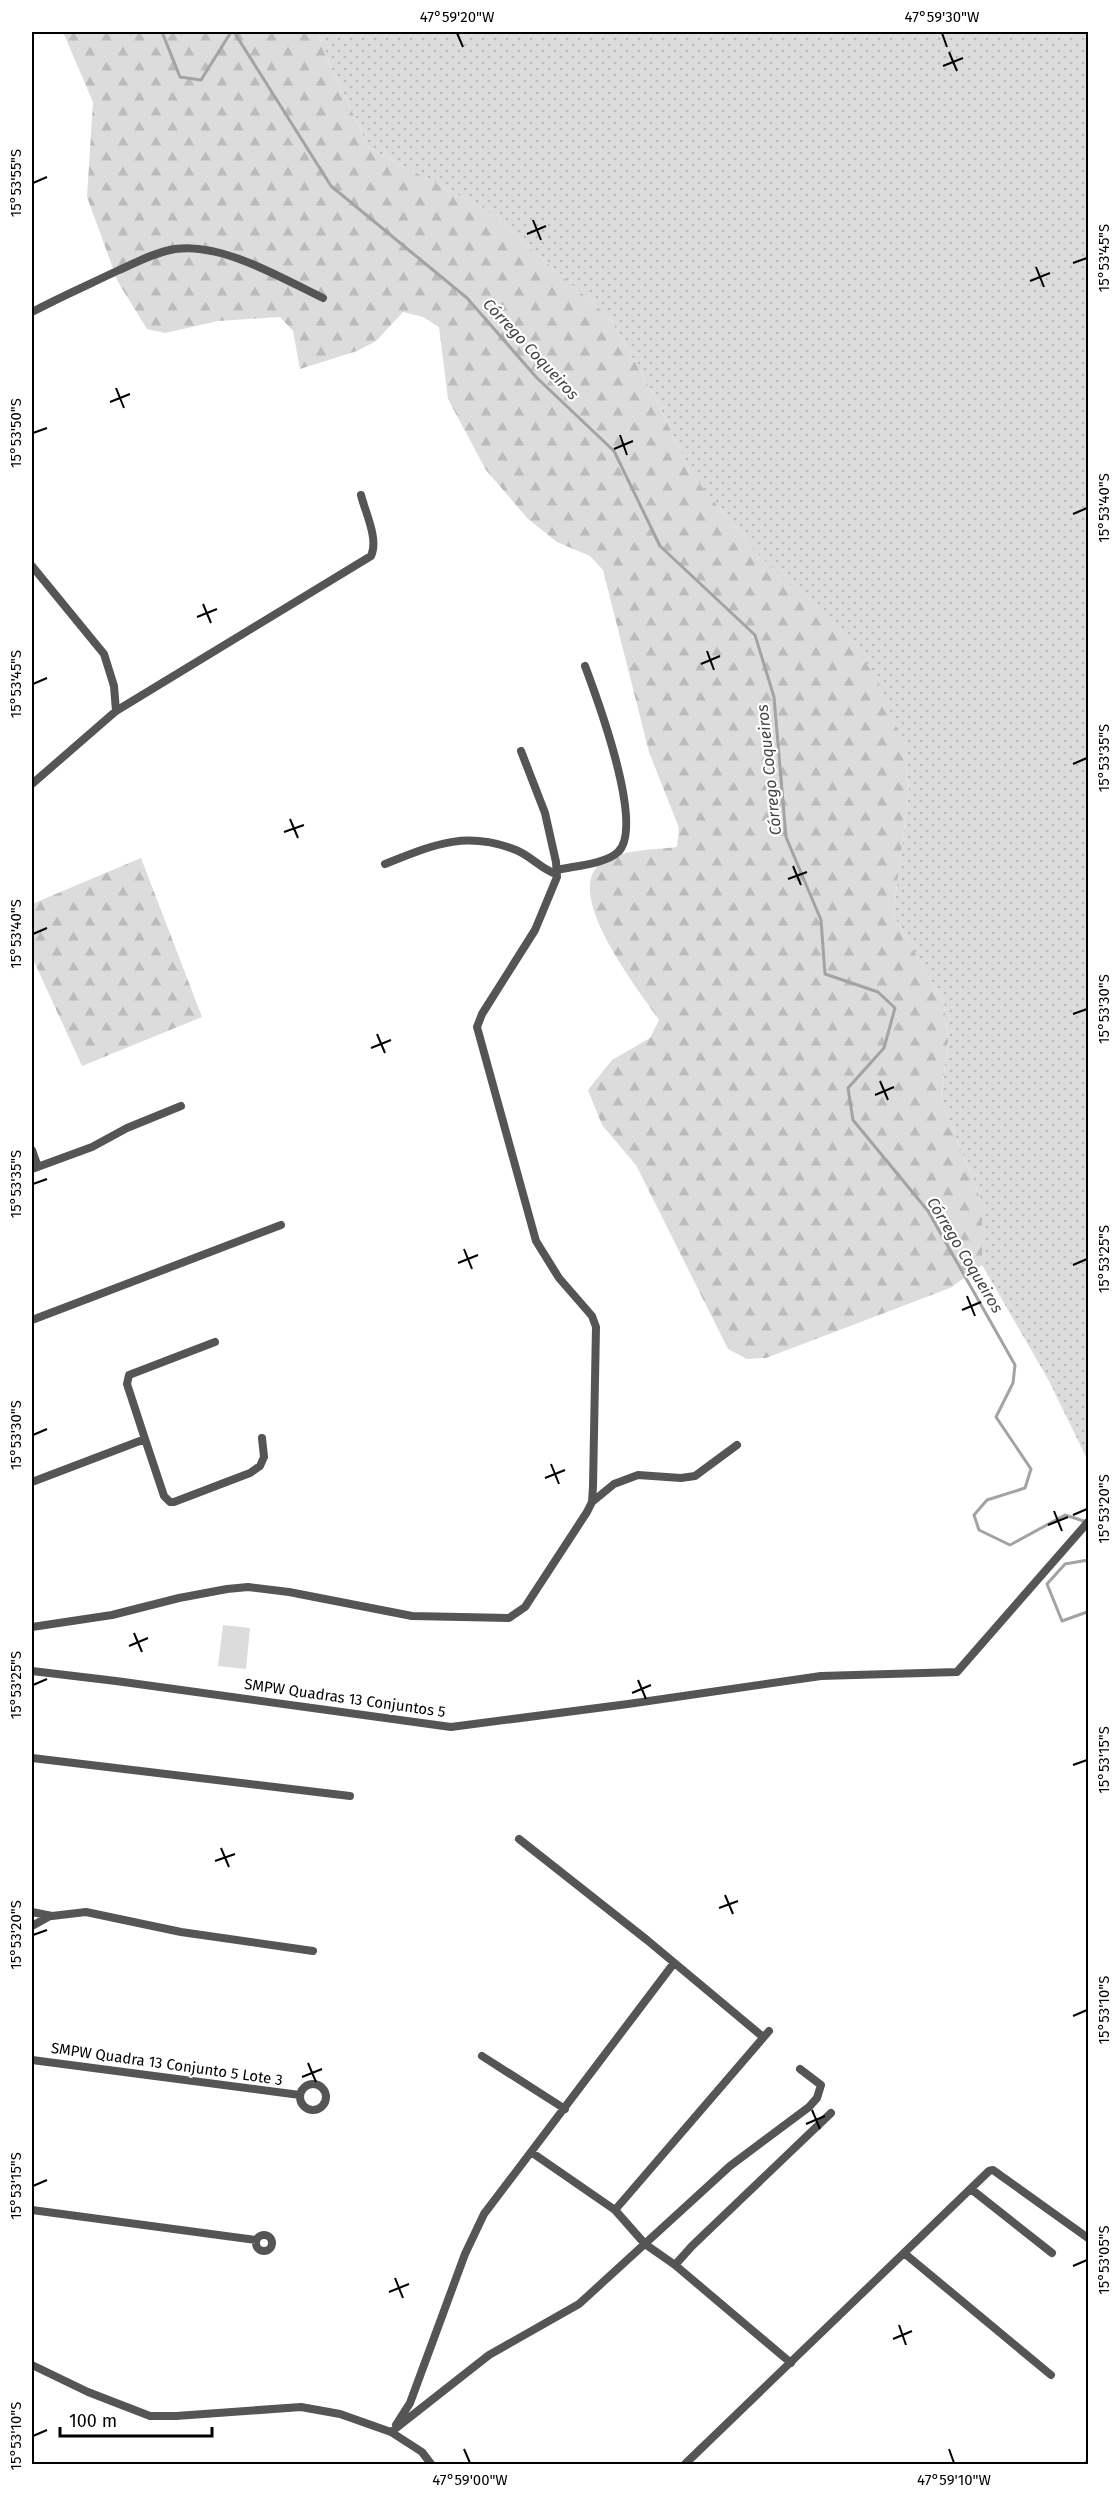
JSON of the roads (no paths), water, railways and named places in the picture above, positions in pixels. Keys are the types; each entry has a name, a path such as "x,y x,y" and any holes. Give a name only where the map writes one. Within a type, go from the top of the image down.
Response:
{"street":[{"path":"32,312 158,253 182,249 224,255 261,268 323,298"},
{"path":"32,784 116,711 371,556 374,549 373,540 361,495"},
{"path":"32,566 104,654 114,686 116,711"},
{"path":"385,864 442,843 471,839 515,849 556,872 613,856 621,848 624,837 625,814 622,788 605,721 585,666"},
{"path":"521,752 544,813 556,872 552,891 534,930 482,1014 477,1028 536,1241 559,1278 588,1310 594,1321 597,1334 592,1502"},
{"path":"32,1150 35,1168 92,1147 127,1128 181,1106"},
{"path":"32,1320 281,1226"},
{"path":"215,1342 129,1375 127,1384 164,1496 170,1502 174,1502 255,1471 264,1457 262,1438"},
{"path":"32,1482 145,1439"},
{"path":"32,1627 112,1616 179,1598 227,1588 248,1587 289,1592 412,1616 509,1618 525,1607 592,1502 614,1484 638,1474 681,1478 695,1476 737,1445"},
{"name":"SMPW Quadras 13 Conjuntos 5","path":"32,1671 451,1727 821,1676 957,1672 1089,1522"},
{"path":"32,1758 350,1796"},
{"path":"519,1839 766,2034 615,2210"},
{"path":"32,1912 52,1916 86,1912 181,1932 313,1951"},
{"path":"32,1926 52,1916"},
{"path":"391,2432 410,2403 465,2254 484,2214 674,1963"},
{"path":"482,2056 565,2109"},
{"name":"SMPW Quadra 13 Conjunto 5 Lote 3","path":"32,2060 300,2095"},
{"path":"391,2432 489,2355 579,2304 730,2166 809,2107 817,2098 821,2085 800,2069"},
{"path":"675,2265 692,2246 831,2114"},
{"path":"531,2152 615,2210 645,2244 675,2265 791,2363"},
{"path":"685,2464 970,2189 993,2170 1089,2238"},
{"path":"970,2189 1052,2253"},
{"path":"32,2210 256,2240"},
{"path":"904,2253 1051,2375"},
{"path":"32,2365 88,2392 150,2415 176,2416 301,2407 340,2414 391,2432 422,2452 431,2464"}],"waterway":[{"name":"Córrego Coqueiros","path":"162,32 180,77 201,80 231,32"},
{"name":"Córrego Coqueiros","path":"234,32 331,186 467,298 537,378 614,451 660,546 755,635 774,697 786,837 821,920 825,974 878,992 895,1008 884,1048 848,1088 853,1120 928,1211 1015,1365 1013,1383 996,1417 1031,1469 1025,1488 987,1500 974,1515 979,1530 1010,1545 1065,1515 1087,1522"},
{"name":"Córrego Coqueiros","path":"1088,1560 1065,1564 1047,1584 1062,1621 1088,1613"},
{"path":"1085,2464 1088,2460"}]}
